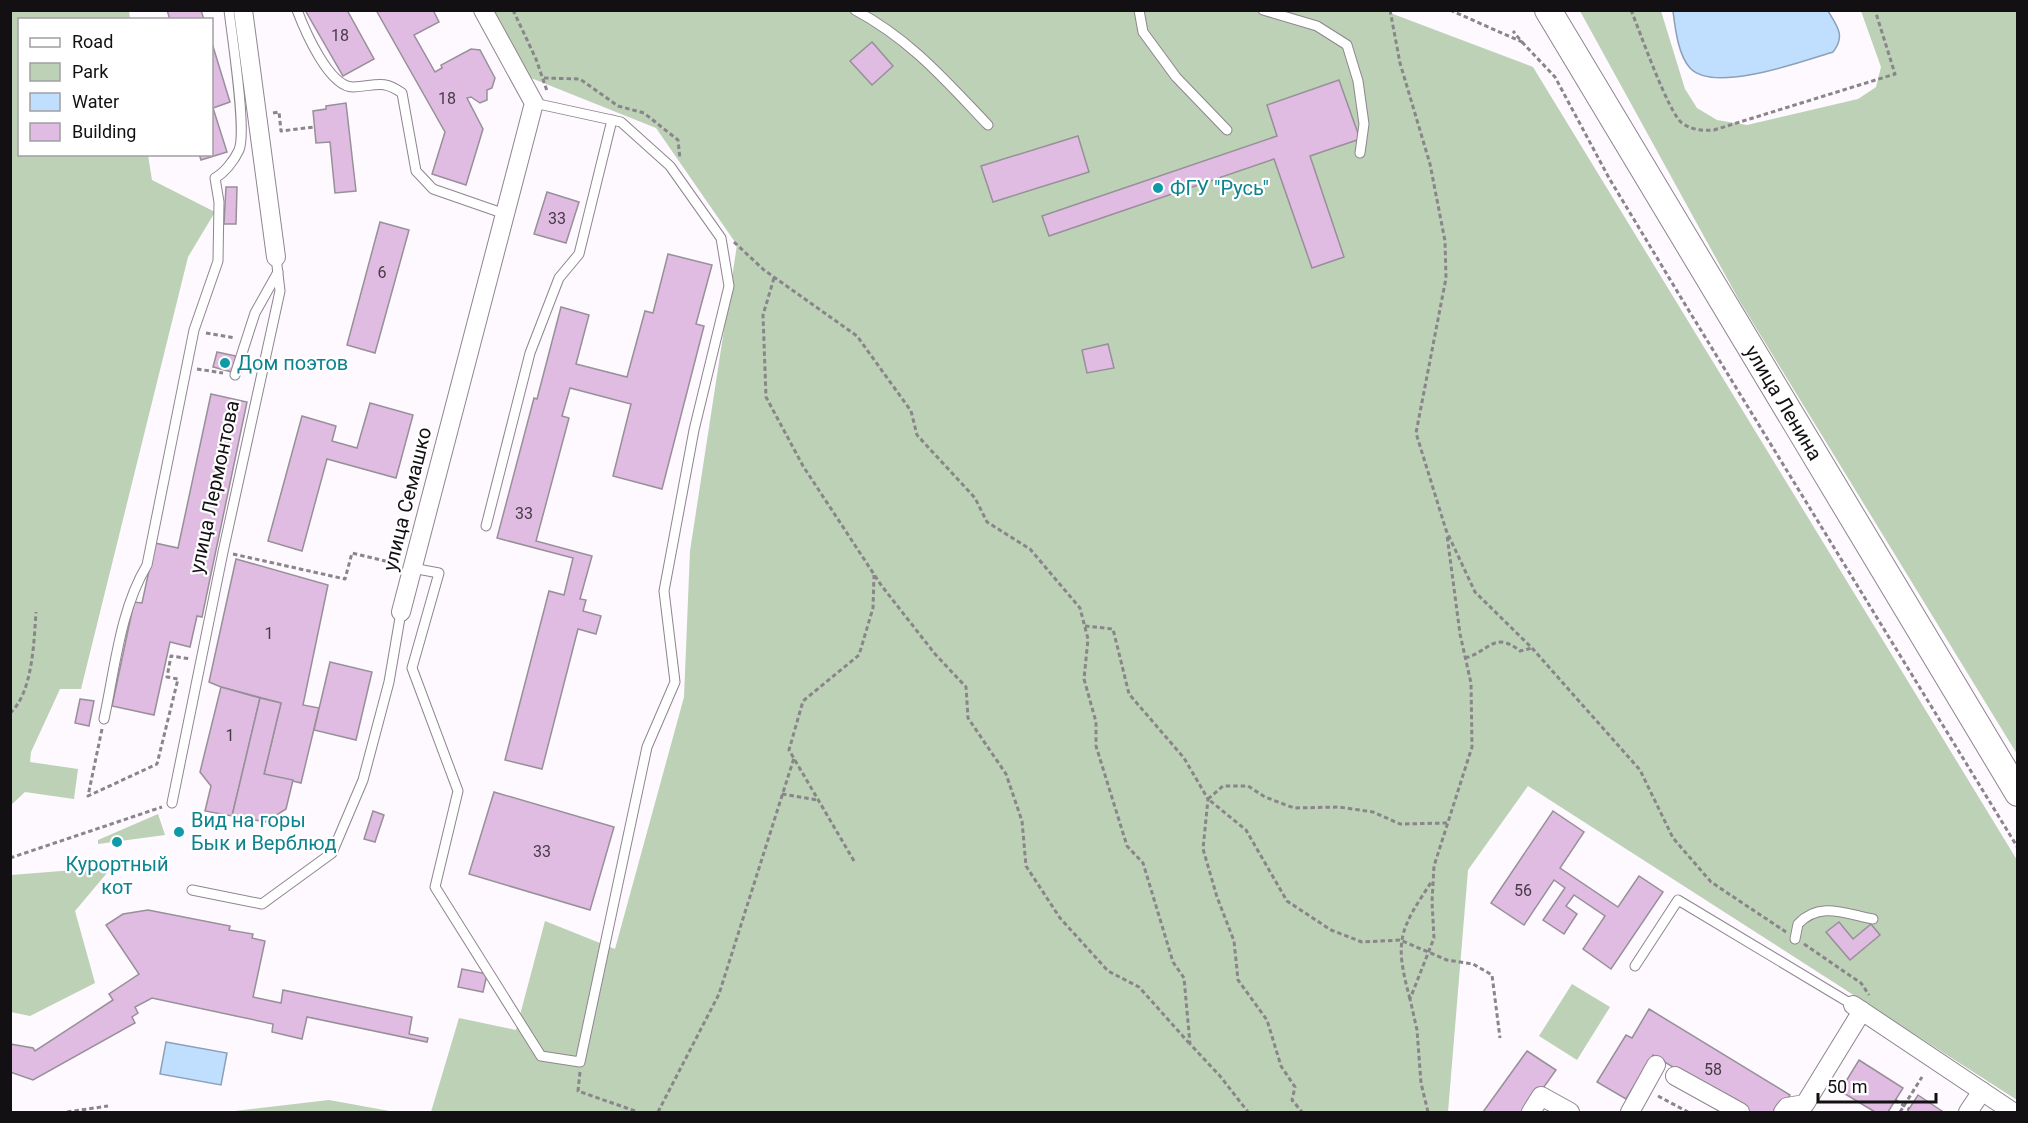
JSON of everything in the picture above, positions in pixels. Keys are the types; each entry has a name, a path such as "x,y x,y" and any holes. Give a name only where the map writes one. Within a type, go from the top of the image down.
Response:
{"main road":[{"name":"улица Ленина","path":"1547,11 2018,793"}],"street":[{"name":"улица Лермонтова","path":"243,10 277,264"},
{"path":"483,10 541,104"},
{"name":"улица Семашко","path":"401,612 505,214 541,104"},
{"path":"1783,1113 1787,1107 1805,1104 1861,1004 2013,1113"},
{"path":"1630,1113 1656,1065"},
{"path":"1675,1076 1740,1113"},
{"path":"1968,1113 1982,1091"},
{"path":"1531,1113 1541,1096 1570,1113"}],"lane":[{"path":"104,719 128,606 136,582 147,565 194,330 217,267 220,248 219,202 215,178 222,174 239,149 241,119 229,10"},
{"path":"297,10 322,61 338,83 351,87 388,84 402,93 417,171 433,189 505,214"},
{"path":"855,10 877,22 915,49 988,126"},
{"path":"1139,10 1143,32 1176,77 1227,130"},
{"path":"1263,10 1317,26 1347,45 1358,81 1364,124 1360,153"},
{"path":"412,568 439,573 411,668 458,791 435,887 541,1056 580,1062 647,747 675,682 664,591 694,430 729,286 721,238 670,166 621,122 541,104"},
{"path":"486,526 530,353 559,278 579,254 612,120"},
{"path":"235,375 255,314 277,264"},
{"name":"улица Лермонтова","path":"172,803 223,552 280,291 277,264"},
{"name":"улица Семашко","path":"192,890 262,904 332,853 363,780 389,682 401,612"},
{"path":"1635,966 1678,900 1861,1004"},
{"path":"1795,939 1798,924 1814,912 1829,909 1873,919"}],"path":[{"path":"513,10 543,78 541,104"},
{"path":"1390,10 1400,63 1430,164 1445,241 1446,278 1416,434 1446,530 1475,592 1532,648 1640,770 1674,838 1711,882 1861,983 1861,1004"},
{"path":"1450,10 1522,42"},
{"path":"1631,10 1667,98 1681,122 1700,131 1714,130 1895,74 1875,10"},
{"path":"1513,31 1555,77 1598,158 1683,301 2018,848"},
{"path":"543,78 580,79 618,106 644,113 678,140 680,164"},
{"path":"289,130 314,127"},
{"path":"731,236 737,245 774,278 857,336 911,411 916,435 975,498 987,522 1030,549 1080,609 1088,639 1084,679 1096,722 1096,746 1127,846 1143,863 1173,962 1184,978 1190,1044"},
{"path":"774,278 764,315 766,397 803,466 873,573 935,654 966,687 968,718 1006,774 1019,811 1026,866 1060,918 1108,971 1139,987 1220,1076 1248,1113"},
{"path":"194,330 240,339"},
{"path":"187,368 235,375"},
{"path":"1410,999 1434,938 1434,866 1447,823 1466,774 1472,747 1471,683 1465,658 1446,530"},
{"path":"223,552 345,579 352,553 412,568"},
{"path":"854,861 789,750 804,701 859,655 873,608 873,573"},
{"path":"10,712 17,707 26,689 36,612"},
{"path":"1085,626 1113,629 1129,694 1184,758 1208,799 1246,830 1287,901 1330,930 1362,942 1400,940 1447,960 1473,964 1492,975 1500,1038"},
{"path":"1465,658 1494,642 1509,642 1520,651 1532,648"},
{"path":"104,719 88,796 157,764 178,679 167,677 171,656 187,659"},
{"path":"658,1113 719,994 794,759"},
{"path":"1302,1113 1292,1100 1295,1087 1281,1066 1267,1020 1238,980 1234,941 1217,897 1203,849 1208,799 1223,786 1248,786 1265,797 1294,808 1340,807 1373,812 1400,824 1447,823"},
{"path":"783,794 818,800"},
{"path":"10,858 172,803"},
{"path":"1428,1113 1421,1083 1417,1030 1401,966 1400,940 1408,917 1433,880"},
{"path":"580,1062 579,1091 638,1113"},
{"path":"1900,1113 1922,1077"},
{"path":"1643,1088 1688,1113"},
{"path":"1895,1100 1909,1108"},
{"path":"67,1113 108,1106 102,1113"}],"green space":[{"path":"11,11 129,11 130,18 18,18 18,156 148,156 152,180 215,212 188,257 81,689 60,689 31,752 30,762 78,769 74,799 25,792 11,805"},
{"path":"493,11 1385,11 1533,67 2017,860 2017,1100 1528,786 1468,870 1448,1112 431,1112 459,1018 516,1030 545,921 615,949 684,697 690,551 737,245 656,128 531,78"},
{"path":"1580,11 1661,11 1685,89 1697,108 1717,120 1747,125 1858,99 1876,87 1881,67 1861,11 2017,11 2017,754 1739,300"},
{"path":"158,814 165,835 98,844 98,840"},
{"path":"112,867 75,911 95,983 30,1016 11,1012 11,875"},
{"path":"1572,984 1610,1007 1577,1060 1539,1036"},
{"path":"329,1100 395,1112 226,1112"}],"water":[{"path":"1673,11 1828,11 1840,36 1833,52 1759,73 1718,78 1702,75 1690,68 1678,41"},
{"path":"166,1042 227,1053 221,1085 160,1074"}],"building":[{"path":"167,10 201,10 203,18 169,18"},
{"path":"305,10 347,10 374,59 343,76"},
{"path":"376,10 433,10 439,22 414,35 435,72 442,68 441,65 471,49 480,50 495,78 492,88 487,90 487,100 480,103 471,97 467,98 483,129 466,185 432,174 445,132"},
{"path":"872,42 893,66 872,85 850,61"},
{"path":"213,46 230,102 213,108"},
{"name":"ФГУ \"Русь\"","path":"1339,80 1360,139 1310,156 1344,257 1312,268 1274,159 1049,236 1042,216 1277,136 1267,105"},
{"path":"346,103 356,191 335,193 330,142 316,143 313,111"},
{"path":"213,108 227,152 201,160 200,156 213,156"},
{"path":"1078,136 1089,172 993,202 981,166"},
{"path":"226,187 237,187 236,224 224,224"},
{"path":"547,192 579,202 566,243 534,234"},
{"path":"380,222 409,230 375,353 347,345"},
{"path":"668,254 712,265 696,324 704,326 662,489 613,476 631,404 570,388 562,416 569,418 536,541 592,556 580,599 586,600 583,611 601,616 596,634 578,629 542,769 505,760 549,591 564,595 573,558 497,538 561,307 589,315 576,364 627,377 645,311 653,313"},
{"path":"1108,344 1114,368 1087,373 1082,350"},
{"path":"217,352 236,356 232,372 213,367"},
{"path":"211,394 247,402 202,617 197,616 190,647 170,642 154,715 112,706 134,602 142,603 155,543 178,548"},
{"path":"370,403 413,415 396,478 327,459 302,551 268,541 302,416 336,426 332,441 357,448"},
{"path":"236,559 328,585 303,705 319,708 301,783 264,774 281,703 209,682"},
{"path":"330,662 372,672 356,740 314,730"},
{"path":"221,687 260,698 232,816 205,811 211,786 200,772"},
{"path":"260,698 281,703 264,774 293,780 286,809 266,822 232,816"},
{"path":"80,699 94,701 89,726 75,723"},
{"path":"494,792 614,827 590,910 469,874"},
{"path":"373,811 384,815 375,842 364,839"},
{"path":"1553,811 1584,832 1560,868 1618,907 1639,876 1663,892 1611,969 1583,949 1605,916 1574,895 1566,906 1577,914 1564,934 1543,920 1565,888 1554,880 1524,925 1491,903"},
{"path":"148,910 230,926 229,930 253,934 252,938 265,941 253,997 281,1003 283,990 412,1017 409,1034 428,1038 427,1042 307,1017 302,1039 272,1032 273,1024 152,998 135,1007 138,1013 132,1017 135,1023 33,1080 10,1072 10,1044 33,1048 35,1051 113,1000 109,994 139,974 106,925 123,914"},
{"path":"1839,922 1853,939 1871,924 1880,935 1850,960 1826,932"},
{"path":"462,969 487,974 483,992 458,987"},
{"path":"1649,1009 1790,1095 1779,1112 1748,1112 1653,1055 1626,1099 1597,1082 1626,1035 1632,1038"},
{"path":"1527,1051 1556,1070 1526,1112 1483,1112"},
{"path":"1859,1060 1903,1088 1888,1112 1875,1112 1840,1091"},
{"path":"1918,1095 1942,1111 1907,1112"}],"place":[{"name":"ФГУ \"Русь\"","path":"1158,188"},
{"name":"Дом поэтов","path":"225,363"},
{"name":"Вид на горы Бык и Верблюд","path":"179,832"},
{"name":"Курортный кот","path":"117,842"}]}
